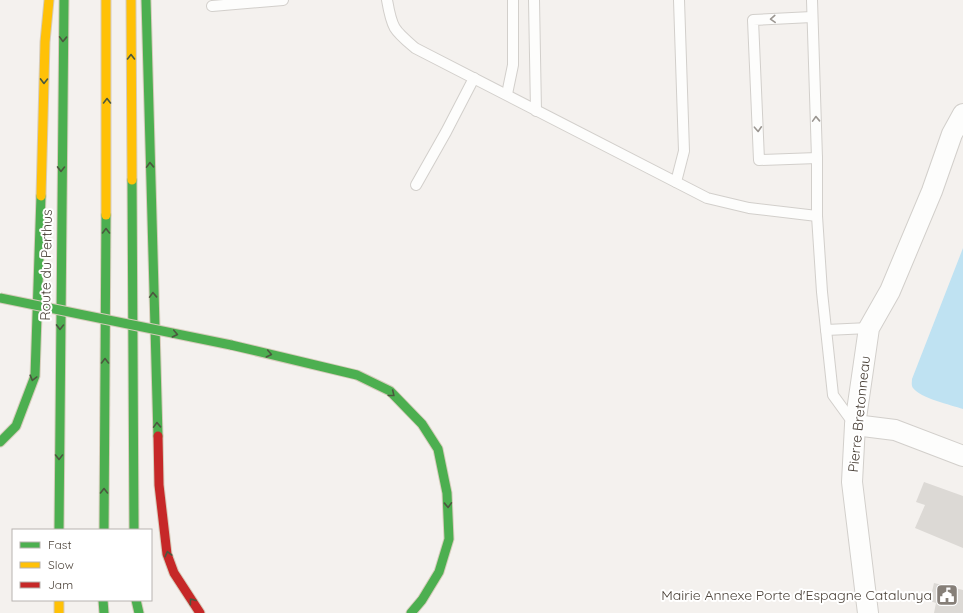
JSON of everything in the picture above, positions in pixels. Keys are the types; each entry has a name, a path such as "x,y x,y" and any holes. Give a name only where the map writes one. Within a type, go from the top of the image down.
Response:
{"main road":[{"path":"0,442 16,426 35,376 40,260 45,42 49,0"},
{"name":"Route du Perthus","path":"59,529 64,0"},
{"path":"104,529 107,135 106,0"},
{"path":"131,0 134,529"},
{"path":"146,0 159,485 167,554 174,573 200,613"},
{"path":"0,298 320,364 357,375 390,391 422,424 438,449 447,493 449,539 439,572 422,600 410,613"},
{"path":"59,601 59,613"},
{"path":"103,601 104,613"},
{"path":"136,601 139,613"}],"street":[{"name":"Pierre Bretonneau","path":"868,613 852,482 855,425 869,328 890,291 932,191 952,134 963,114"},
{"path":"855,425 894,430 963,456"}],"lane":[{"path":"212,6 283,0"},
{"path":"387,0 390,17 395,31 415,48 707,198 749,208 817,216"},
{"path":"507,94 513,65 513,0"},
{"path":"534,0 536,111"},
{"path":"676,182 684,151 679,0"},
{"path":"812,0 817,158 817,216 826,330 833,395 855,425"},
{"path":"812,17 753,20 760,160 817,158"},
{"path":"416,185 474,78"},
{"path":"826,330 869,328"}],"water":[{"path":"963,248 963,409 922,395 913,388 912,379"}],"building":[{"path":"924,482 963,496 963,548 915,528 925,505 916,502"},
{"name":"Mairie Annexe Porte d'Espagne Catalunya","path":"934,583 963,590 963,613 934,613 936,603 930,601"}],"traffic: fast":[{"path":"59,529 64,0"},
{"path":"146,0 158,436"},
{"path":"132,180 134,529"},
{"path":"0,442 16,426 35,376 41,196"},
{"path":"104,529 106,215"},
{"path":"0,298 231,345"},
{"path":"231,345 357,375 390,391 422,424 438,449 447,493 449,539 439,572 422,600 411,613"},
{"path":"103,601 104,613"},
{"path":"136,601 139,613"}],"traffic: slow":[{"path":"41,196 45,42 49,0"},
{"path":"106,0 106,215"},
{"path":"131,0 132,180"},
{"path":"59,601 59,613"}],"traffic: jam":[{"path":"158,436 159,485 167,554 174,573 200,613"}],"place":[{"name":"Mairie Annexe Porte d'Espagne Catalunya","path":"947,595"}]}
